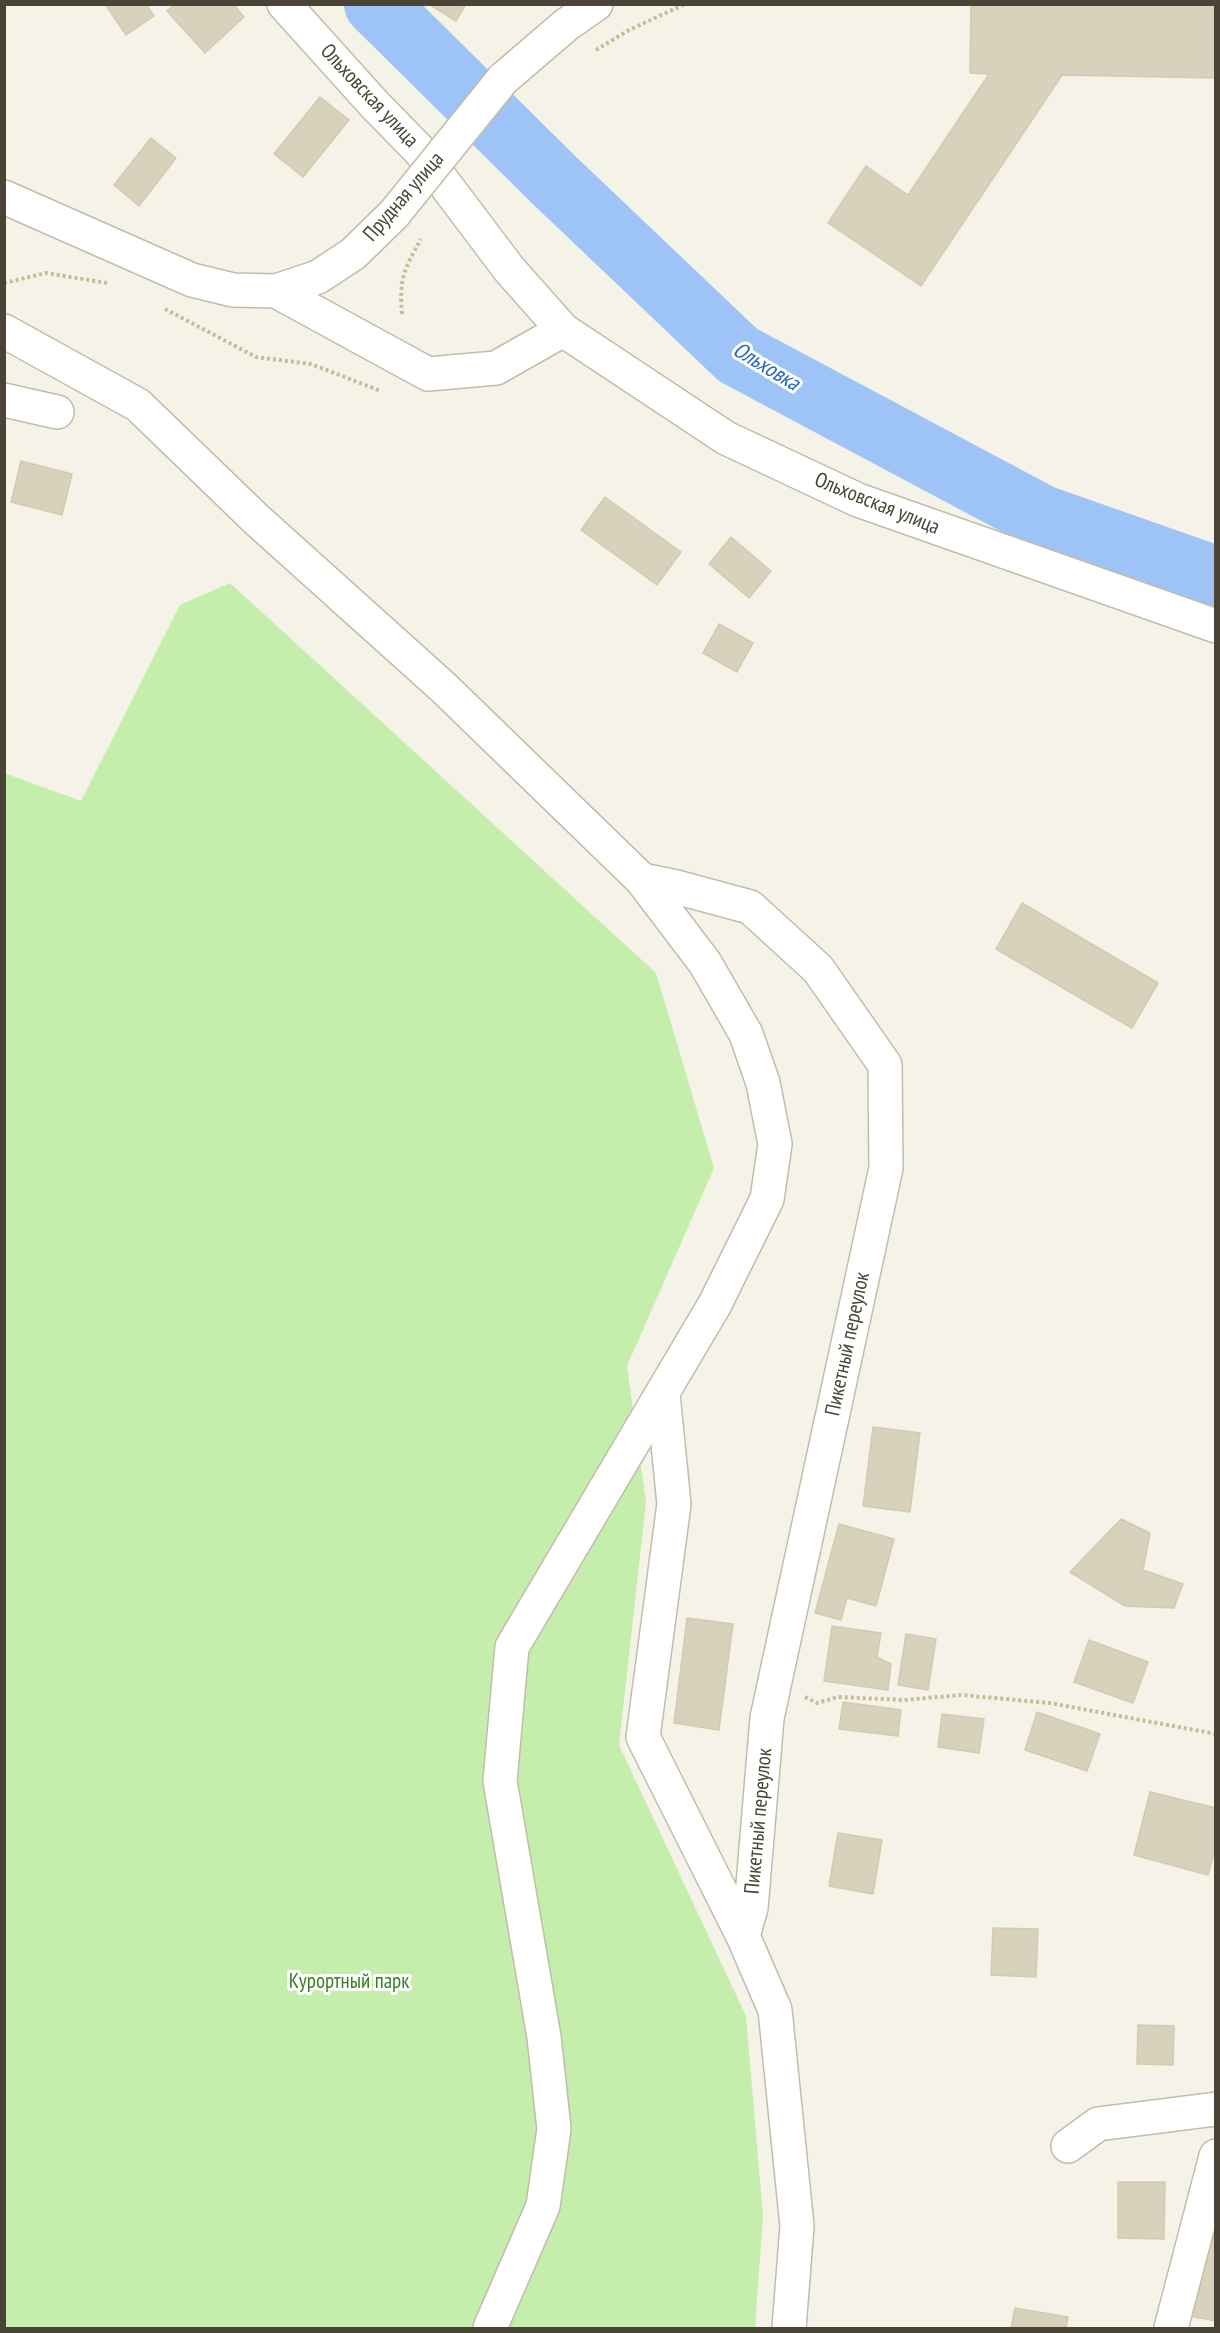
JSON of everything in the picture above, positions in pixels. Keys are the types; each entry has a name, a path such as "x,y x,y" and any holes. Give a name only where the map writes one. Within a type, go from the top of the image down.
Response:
{"street":[{"name":"Ольховская улица","path":"284,4 420,151 509,269 563,330 726,438 858,500 1215,626"},
{"name":"Прудная улица","path":"4,197 192,280 233,290 276,291 318,277 353,254 394,214 503,79 566,25 596,4"},
{"path":"276,291 428,374 496,368 563,330"},
{"path":"4,332 138,405 256,519 444,688 642,880 705,963 746,1034 763,1083 775,1144 767,1199 715,1304 512,1647 500,1781 544,2037 554,2129 543,2206 490,2328"},
{"path":"4,400 57,412"},
{"name":"Пикетный переулок","path":"642,880 750,907 818,969 885,1065 886,1168 767,1718 752,1908 743,1936"},
{"name":"Пикетный переулок","path":"663,1394 674,1504 643,1737 743,1936 775,2010 797,2226 789,2328"},
{"path":"1068,2146 1098,2124 1215,2109"},
{"path":"1171,2328 1215,2156"}],"path":[{"path":"588,55 629,30 685,4"},
{"path":"402,314 400,289 405,268 422,237"},
{"path":"4,283 46,273 117,284"},
{"path":"156,305 256,357 311,364 385,393"},
{"path":"818,1703 838,1697 904,1701 961,1695 1050,1703 1215,1734"}],"green space":[{"name":"Курортный парк","path":"230,583 656,973 714,1168 627,1366 646,1502 619,1745 746,2016 763,2216 755,2328 5,2328 4,773 81,801 180,605"}],"building":[{"path":"105,4 146,4 154,16 126,35"},
{"path":"175,4 233,4 244,17 205,53 167,11"},
{"path":"429,4 466,4 456,21"},
{"path":"971,4 1216,4 1216,78 1062,75 921,286 828,223 866,166 908,195 989,74 970,73"},
{"path":"320,97 349,120 303,177 274,154"},
{"path":"151,138 176,158 139,206 114,185"},
{"path":"21,461 72,474 62,515 11,502"},
{"path":"605,497 681,552 657,585 581,530"},
{"path":"731,537 771,571 749,598 709,564"},
{"path":"719,624 753,643 737,672 703,653"},
{"path":"1022,903 1158,983 1132,1028 996,949"},
{"path":"873,1427 920,1433 910,1512 863,1506"},
{"path":"1121,1519 1150,1533 1143,1570 1183,1584 1174,1608 1125,1606 1070,1572"},
{"path":"839,1524 894,1539 876,1606 847,1598 841,1620 815,1613"},
{"path":"687,1618 733,1624 719,1730 674,1723"},
{"path":"832,1626 881,1633 877,1657 891,1664 888,1690 824,1681"},
{"path":"906,1634 936,1639 928,1690 898,1685"},
{"path":"1089,1640 1148,1662 1133,1703 1074,1682"},
{"path":"843,1702 901,1710 898,1736 839,1729"},
{"path":"1037,1712 1100,1734 1087,1771 1025,1750"},
{"path":"942,1714 984,1719 979,1753 938,1747"},
{"path":"1150,1792 1216,1808 1216,1846 1208,1875 1134,1855"},
{"path":"838,1833 882,1840 873,1894 829,1886"},
{"path":"993,1928 1038,1929 1036,1977 991,1975"},
{"path":"1138,2025 1174,2026 1173,2065 1137,2064"},
{"path":"1118,2182 1165,2182 1164,2239 1118,2238"},
{"path":"1216,2222 1216,2321 1189,2316"},
{"path":"1015,2308 1068,2317 1066,2328 1011,2328"}],"waterway":[{"name":"Ольховка","path":"376,4 554,180 738,355 1042,517 1216,578"}]}
